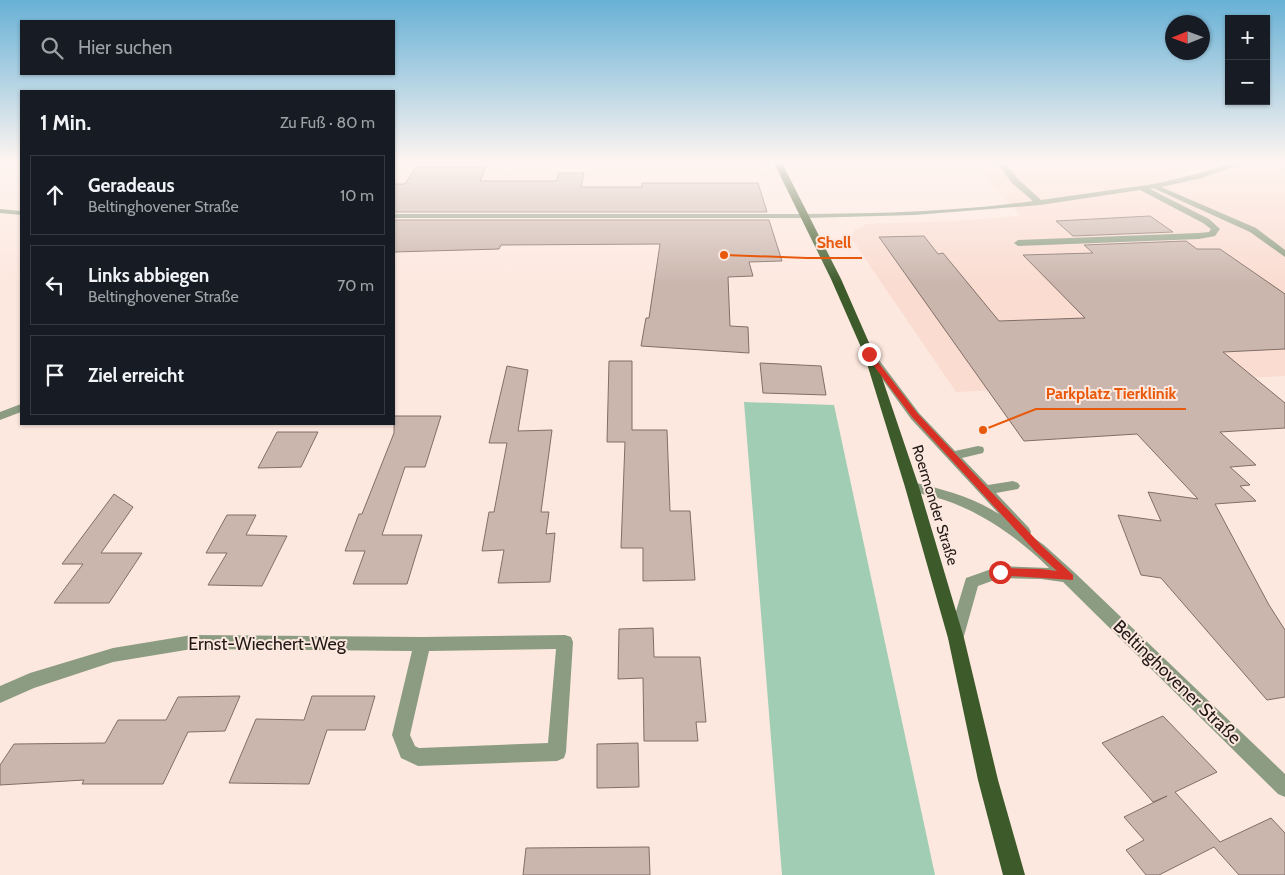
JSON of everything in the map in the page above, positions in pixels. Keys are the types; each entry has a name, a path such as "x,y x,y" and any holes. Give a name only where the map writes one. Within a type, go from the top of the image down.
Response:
{"main road":[{"name":"Roermonder Straße","path":"798,202 869,354 912,487 956,638 988,780 1014,875"}],"street":[{"path":"395,216 805,216 915,213 1048,202"},
{"path":"1018,243 1199,236 1212,234 1216,229 1206,221 1169,202"},
{"path":"1190,202 1254,230 1285,254"},
{"path":"0,211 20,213"},
{"name":"Beltinghovener Straße","path":"869,354 915,416 1039,549 1285,787"},
{"path":"0,416 20,408"},
{"path":"952,456 978,450"},
{"path":"984,490 1013,486"},
{"name":"Beltinghovener Straße","path":"912,487 942,494 984,511 1039,549"},
{"path":"956,638 971,582 1000,572 1041,573 1070,578"},
{"name":"Ernst-Wiechert-Weg","path":"0,695 30,681 113,655 192,642 422,644 565,642 557,752 418,757 408,752 401,735 422,644"}],"shaded area":[{"path":"1008,202 1285,202 1285,376 956,392 851,238 855,230 867,224 954,221 1021,216"}],"green space":[{"path":"744,402 834,405 935,875 782,875"}],"building":[{"path":"395,202 764,202 767,212 395,212"},
{"path":"1150,216 1173,232 1073,236 1056,221"},
{"path":"395,220 769,220 782,261 749,262 753,276 728,277 730,326 748,327 749,353 641,346 646,318 649,318 660,244 501,245 499,249 395,252"},
{"path":"924,236 938,254 943,253 999,321 1085,318 1023,255 1093,253 1084,245 1186,241 1197,249 1220,249 1285,294 1285,349 1223,352 1285,403 1285,428 1220,432 1256,465 1230,467 1250,485 1240,486 1256,501 1215,504 1269,605 1285,630 1285,697 1267,700 1161,578 1141,575 1118,515 1161,521 1148,492 1198,499 1137,434 1024,441 879,237"},
{"path":"609,361 632,361 632,430 667,430 670,511 690,511 695,580 643,581 643,548 621,548 625,442 607,442"},
{"path":"760,363 821,366 826,395 763,393"},
{"path":"507,366 528,370 518,431 552,430 541,512 549,512 546,534 555,533 550,582 498,583 504,550 482,551 489,512 494,512 507,443 489,443"},
{"path":"395,416 441,416 425,467 405,467 382,535 422,535 407,584 353,584 365,551 345,551 359,514 362,514 394,433"},
{"path":"277,432 318,432 301,467 258,468"},
{"path":"114,494 133,507 101,553 142,553 109,603 54,603 83,564 62,564"},
{"path":"227,515 256,515 246,535 287,536 262,586 208,585 227,553 206,553"},
{"path":"653,628 654,657 700,657 706,722 696,722 698,741 644,741 643,678 618,679 619,629"},
{"path":"240,696 225,731 188,732 163,784 82,784 84,780 0,785 0,765 14,744 105,743 118,720 166,720 178,697"},
{"path":"312,696 375,696 365,730 327,730 309,784 229,783 256,719 304,720"},
{"path":"1163,716 1217,772 1175,792 1220,842 1271,818 1285,833 1285,875 1239,875 1214,847 1159,875 1146,875 1126,850 1144,840 1124,817 1167,796 1153,802 1102,743"},
{"path":"638,743 639,787 597,788 597,744"},
{"path":"649,847 650,875 523,875 526,848"}],"place":[{"name":"Shell","path":"724,255"},
{"name":"Parkplatz Tierklinik","path":"983,430"}],"route":[{"path":"869,354 915,416 1039,549 1070,578 1041,573 1000,572"}]}
